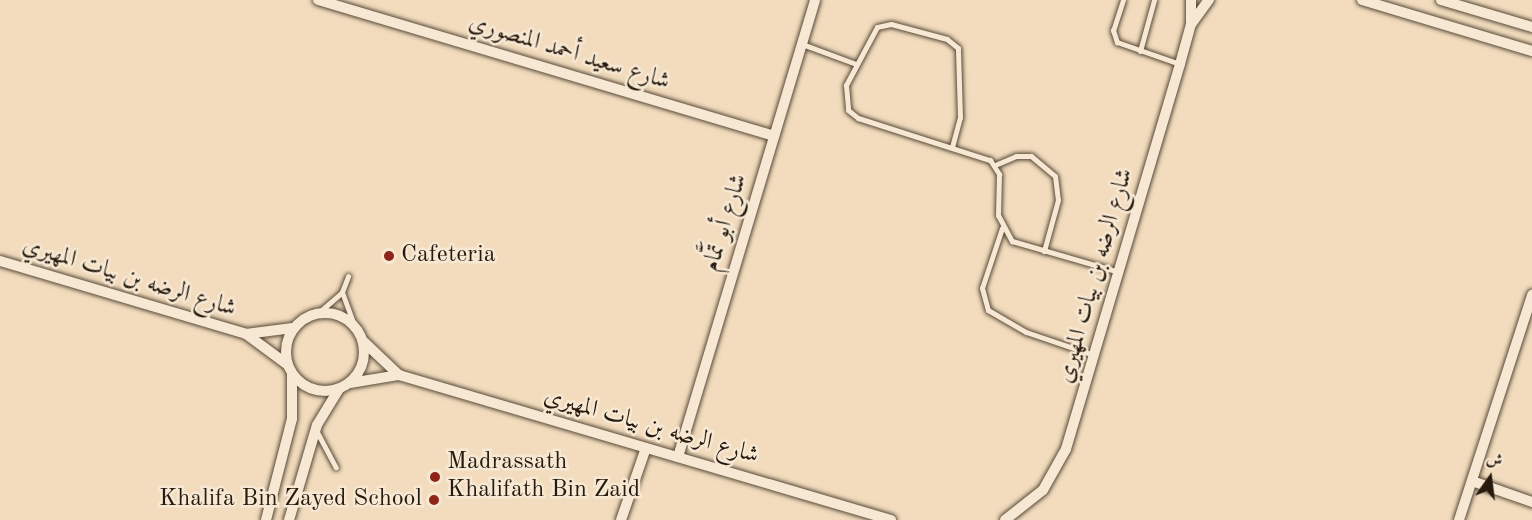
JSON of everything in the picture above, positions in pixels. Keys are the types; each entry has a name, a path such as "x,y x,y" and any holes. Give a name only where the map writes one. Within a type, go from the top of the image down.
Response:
{"street":[{"name":"شارع سعيد أحمد المنصوري","path":"318,0 774,136"},
{"name":"شارع أبو تَمَّام","path":"678,457 815,0"},
{"name":"شارع الرضه بن بيات المهيري","path":"1005,520 1043,490 1060,464 1180,63 1191,24 1191,0"},
{"name":"شارع الرضه بن بيات المهيري","path":"1191,24 1209,0"},
{"path":"1362,0 1532,51"},
{"path":"1441,0 1532,27"},
{"name":"شارع الرضه بن بيات المهيري","path":"0,261 246,334 290,369"},
{"path":"1460,520 1532,295"},
{"path":"266,520 292,420 290,369 286,346 293,328 317,314 337,315 354,325 363,341 360,369 343,386 317,425 289,520"},
{"name":"شارع الرضه بن بيات المهيري","path":"246,334 293,328"},
{"name":"شارع الرضه بن بيات المهيري","path":"363,341 399,375 891,520"},
{"path":"290,369 313,389 343,386"},
{"name":"شارع الرضه بن بيات المهيري","path":"343,386 399,375"},
{"path":"621,520 646,448"},
{"path":"1472,481 1532,502"}],"lane":[{"path":"1123,0 1115,39 1140,51 1180,63"},
{"path":"1140,51 1154,0"},
{"path":"952,147 960,111 956,90 961,58 955,44 885,24 874,30 856,63 844,94 853,115 952,147 995,165 1031,156 1056,176 1058,200 1044,251"},
{"path":"802,44 856,63"},
{"path":"995,165 1002,228 982,288 988,310 1026,332 1094,355"},
{"path":"1002,228 1012,241 1119,272"},
{"path":"317,314 342,292 348,276"},
{"path":"342,292 354,325"},
{"path":"317,425 320,444 336,467"}],"place":[{"name":"Cafeteria","path":"389,256"},
{"name":"Madrassath Khalifath Bin Zaid","path":"435,477"},
{"name":"Khalifa Bin Zayed School","path":"434,500"}]}
